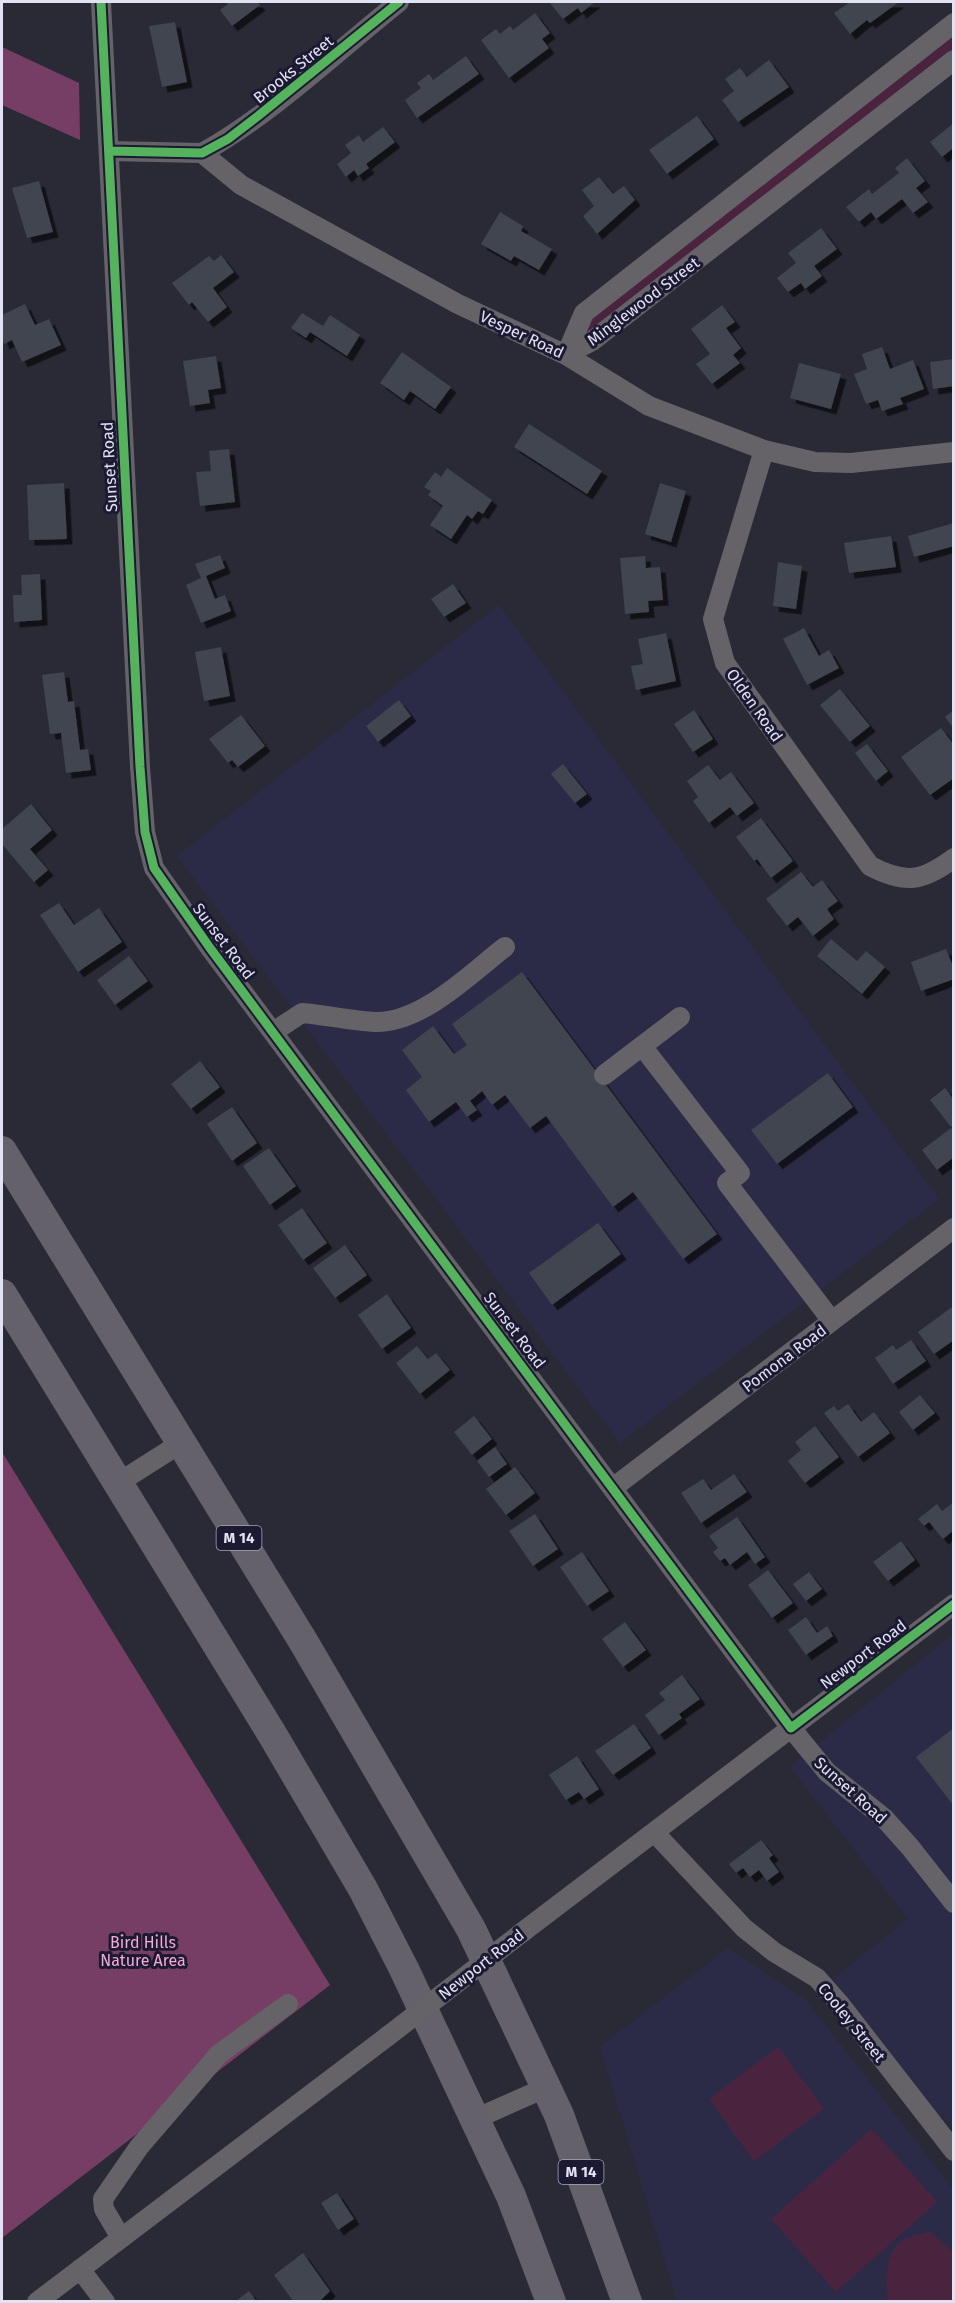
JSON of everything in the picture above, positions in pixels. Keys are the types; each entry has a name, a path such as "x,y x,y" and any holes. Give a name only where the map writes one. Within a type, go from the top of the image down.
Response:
{"highway":[{"name":"M 14","path":"2,1151 303,1641 471,1929 546,2087 598,2216 627,2301"},
{"path":"2,1294 272,1734 363,1889 511,2196 551,2301"}],"street":[{"name":"Sunset Road","path":"101,2 140,768 148,850 166,888 614,1487 791,1728 827,1772 884,1818 910,1847 954,1904"},
{"name":"Brooks Street","path":"202,153 228,139 399,2"},
{"name":"Minglewood Street","path":"566,355 584,314 954,23"},
{"name":"Minglewood Street","path":"566,355 592,341 954,60"},
{"path":"109,151 202,153"},
{"name":"Vesper Road","path":"202,153 241,185 459,304 566,355 648,406 764,450 816,462 851,463 954,452"},
{"name":"Olden Road","path":"764,450 712,619 724,663 870,866 891,877 917,879 947,863"},
{"path":"273,1032 302,1013 376,1022 404,1018 422,1010 505,947"},
{"path":"604,1075 680,1017"},
{"path":"642,1046 740,1173 727,1183 832,1321"},
{"name":"Pomona Road","path":"614,1487 954,1228"},
{"path":"118,1483 181,1443"},
{"name":"Newport Road","path":"37,2301 954,1604"},
{"name":"Cooley Street","path":"654,1832 744,1928 774,1952 817,1978 954,2151"},
{"path":"121,2238 104,2209 103,2199 139,2147 219,2054 288,2004"},
{"path":"475,2119 546,2087"},
{"path":"935,2127 954,2133"},
{"path":"80,2269 105,2301"}],"shaded area":[{"path":"953,34 953,48 588,333 585,335 578,328"},
{"path":"499,605 939,1199 620,1443 177,856"},
{"path":"953,1634 953,2124 938,2114 833,1979 908,1919 790,1767"},
{"path":"728,1948 805,1999 953,2189 953,2301 677,2301 600,2047"},
{"path":"778,2047 824,2109 754,2161 709,2099"},
{"path":"872,2129 937,2202 836,2292 771,2219"},
{"path":"930,2232 953,2252 953,2301 888,2301 888,2265 894,2249 907,2238"}],"green space":[{"path":"2,47 79,83 80,140 2,105"},
{"name":"Bird Hills Nature Area","path":"2,1452 330,1985 2,2238"}],"building":[{"path":"226,2 257,2 260,5 232,26 220,10 228,4"},
{"path":"549,2 595,2 581,13 578,8 563,19"},
{"path":"850,2 899,2 870,23 867,20 850,34 834,13"},
{"path":"535,13 550,33 542,39 549,48 509,78 481,40 496,29 500,34 510,26 513,30"},
{"path":"175,22 187,82 162,87 149,26"},
{"path":"466,56 479,74 417,118 405,100 421,88 417,83 429,74 433,80"},
{"path":"769,60 789,87 738,122 722,100 734,91 725,79 740,68 747,77"},
{"path":"697,116 714,139 667,174 649,150"},
{"path":"954,123 954,151 952,149 942,157 930,142"},
{"path":"383,127 395,142 366,164 369,168 358,176 354,170 346,177 337,164 351,153 345,145 359,135 363,142"},
{"path":"907,158 925,181 916,188 928,202 913,213 902,199 876,219 871,212 859,222 846,207 869,189 872,194 899,173 895,168"},
{"path":"599,177 613,194 624,186 635,200 597,234 583,216 594,206 582,190"},
{"path":"39,181 53,232 27,238 12,188"},
{"path":"500,212 523,226 521,231 552,249 539,270 514,256 511,261 481,244"},
{"path":"821,228 837,249 814,266 822,276 805,289 801,283 788,292 777,278 796,263 788,253"},
{"path":"221,255 234,272 213,288 227,307 208,322 192,302 189,305 172,283 209,256 214,261"},
{"path":"25,304 35,325 49,319 61,345 22,362 12,340 4,344 2,315"},
{"path":"722,305 735,322 726,328 741,348 733,355 740,363 712,384 696,364 710,354 691,329"},
{"path":"302,313 323,326 330,315 360,335 347,356 310,332 306,338 291,328"},
{"path":"882,347 890,369 913,360 924,389 900,398 903,404 882,411 878,400 866,404 854,374 867,369 862,354"},
{"path":"402,352 451,387 435,409 410,391 404,400 380,383"},
{"path":"216,356 221,388 208,390 210,403 190,406 183,361"},
{"path":"954,359 954,386 933,389 930,362"},
{"path":"799,363 841,374 831,409 790,398"},
{"path":"529,424 602,471 587,494 514,447"},
{"path":"229,449 235,502 200,506 196,472 211,471 209,451"},
{"path":"447,468 492,500 483,514 478,511 472,519 467,515 451,539 430,525 443,506 428,495 431,491 424,487 435,472 441,477"},
{"path":"64,483 67,539 29,540 27,485"},
{"path":"660,483 686,491 671,542 645,534"},
{"path":"954,523 954,546 914,557 908,536"},
{"path":"891,536 896,567 849,573 844,543"},
{"path":"220,555 225,568 206,576 215,599 225,595 231,611 201,623 186,585 201,578 195,564"},
{"path":"645,556 646,568 660,567 663,600 648,601 649,612 625,614 620,558"},
{"path":"778,562 802,566 796,609 773,606"},
{"path":"40,574 42,620 14,622 13,595 22,595 21,575"},
{"path":"453,584 466,603 444,617 431,599"},
{"path":"804,628 819,656 829,650 839,668 807,685 783,639"},
{"path":"666,633 676,681 636,690 631,666 643,664 638,639"},
{"path":"221,647 230,696 204,701 195,652"},
{"path":"64,672 68,702 74,701 80,750 88,749 91,770 66,773 61,733 50,734 42,675"},
{"path":"840,689 870,726 850,742 820,705"},
{"path":"399,700 411,716 378,742 366,726"},
{"path":"694,710 713,739 693,752 674,724"},
{"path":"954,710 954,729 945,717"},
{"path":"241,715 265,746 238,767 232,760 228,763 209,739"},
{"path":"941,728 954,745 954,778 930,795 901,757"},
{"path":"867,744 888,771 876,781 855,753"},
{"path":"563,764 587,794 575,803 551,774"},
{"path":"708,765 720,780 731,772 754,803 737,816 730,807 709,823 693,801 698,797 687,781"},
{"path":"31,804 52,830 30,849 48,870 34,882 2,844 2,829"},
{"path":"761,818 793,861 771,878 757,859 754,861 736,837"},
{"path":"801,872 813,887 822,880 838,901 827,909 834,919 813,936 798,917 787,926 766,899"},
{"path":"59,903 74,925 99,908 122,942 78,972 40,915"},
{"path":"831,939 857,961 866,951 885,967 862,994 817,956"},
{"path":"946,949 954,969 954,979 921,991 911,962"},
{"path":"129,956 148,981 115,1005 97,980"},
{"path":"522,972 717,1234 683,1259 633,1192 613,1207 546,1116 530,1128 505,1095 492,1105 482,1091 470,1101 477,1110 467,1117 456,1102 429,1122 406,1090 422,1077 402,1050 433,1026 454,1054 467,1045 452,1024"},
{"path":"200,1061 220,1087 191,1109 171,1084"},
{"path":"828,1073 853,1107 777,1164 751,1130"},
{"path":"945,1088 954,1100 954,1124 951,1127 930,1100"},
{"path":"232,1107 257,1143 232,1161 207,1124"},
{"path":"951,1128 954,1132 954,1157 937,1170 922,1150"},
{"path":"269,1148 296,1186 270,1205 243,1166"},
{"path":"302,1208 327,1243 303,1260 278,1225"},
{"path":"598,1223 621,1254 552,1305 529,1273"},
{"path":"345,1245 367,1275 335,1298 313,1268"},
{"path":"387,1294 411,1328 382,1349 358,1315"},
{"path":"952,1307 954,1340 934,1354 918,1332"},
{"path":"911,1340 926,1361 893,1384 875,1358 893,1345 896,1350"},
{"path":"417,1346 428,1359 436,1353 450,1370 420,1394 396,1363"},
{"path":"920,1395 935,1413 913,1430 899,1412"},
{"path":"848,1404 861,1422 874,1412 890,1433 858,1457 824,1413 834,1406 838,1411"},
{"path":"474,1416 492,1439 472,1455 454,1432"},
{"path":"815,1426 839,1457 805,1483 788,1461 801,1450 795,1442"},
{"path":"495,1447 507,1464 489,1477 477,1461"},
{"path":"515,1467 535,1493 506,1515 486,1489"},
{"path":"734,1474 747,1492 701,1523 681,1493 703,1479 711,1490"},
{"path":"954,1502 954,1530 943,1539 929,1522 924,1526 918,1519 937,1504 942,1511"},
{"path":"535,1514 558,1549 533,1566 509,1531"},
{"path":"737,1517 765,1557 755,1564 747,1552 730,1565 725,1558 720,1561 713,1552 718,1548 709,1536"},
{"path":"901,1541 915,1560 888,1581 873,1562"},
{"path":"582,1552 609,1591 587,1606 560,1567"},
{"path":"768,1570 793,1603 772,1618 748,1585"},
{"path":"809,1572 822,1589 806,1601 793,1584"},
{"path":"806,1617 817,1633 827,1626 833,1636 806,1655 788,1630"},
{"path":"625,1622 646,1650 623,1667 602,1639"},
{"path":"682,1675 700,1699 679,1714 682,1718 659,1735 645,1715 665,1700 659,1693"},
{"path":"634,1724 651,1748 613,1775 595,1751"},
{"path":"954,1728 954,1806 916,1757"},
{"path":"577,1756 599,1789 584,1799 579,1792 566,1800 549,1775"},
{"path":"761,1840 773,1855 769,1858 779,1872 767,1881 759,1870 750,1877 743,1868 736,1873 729,1864"},
{"path":"337,2193 354,2219 338,2230 321,2203"},
{"path":"303,2253 330,2291 319,2302 294,2302 274,2275"},
{"path":"249,2291 257,2302 235,2302"}],"cycle path":[{"path":"101,2 140,767 145,832 154,868 210,948 791,1728 954,1604"},
{"path":"109,151 202,153 228,139 399,2"}]}
